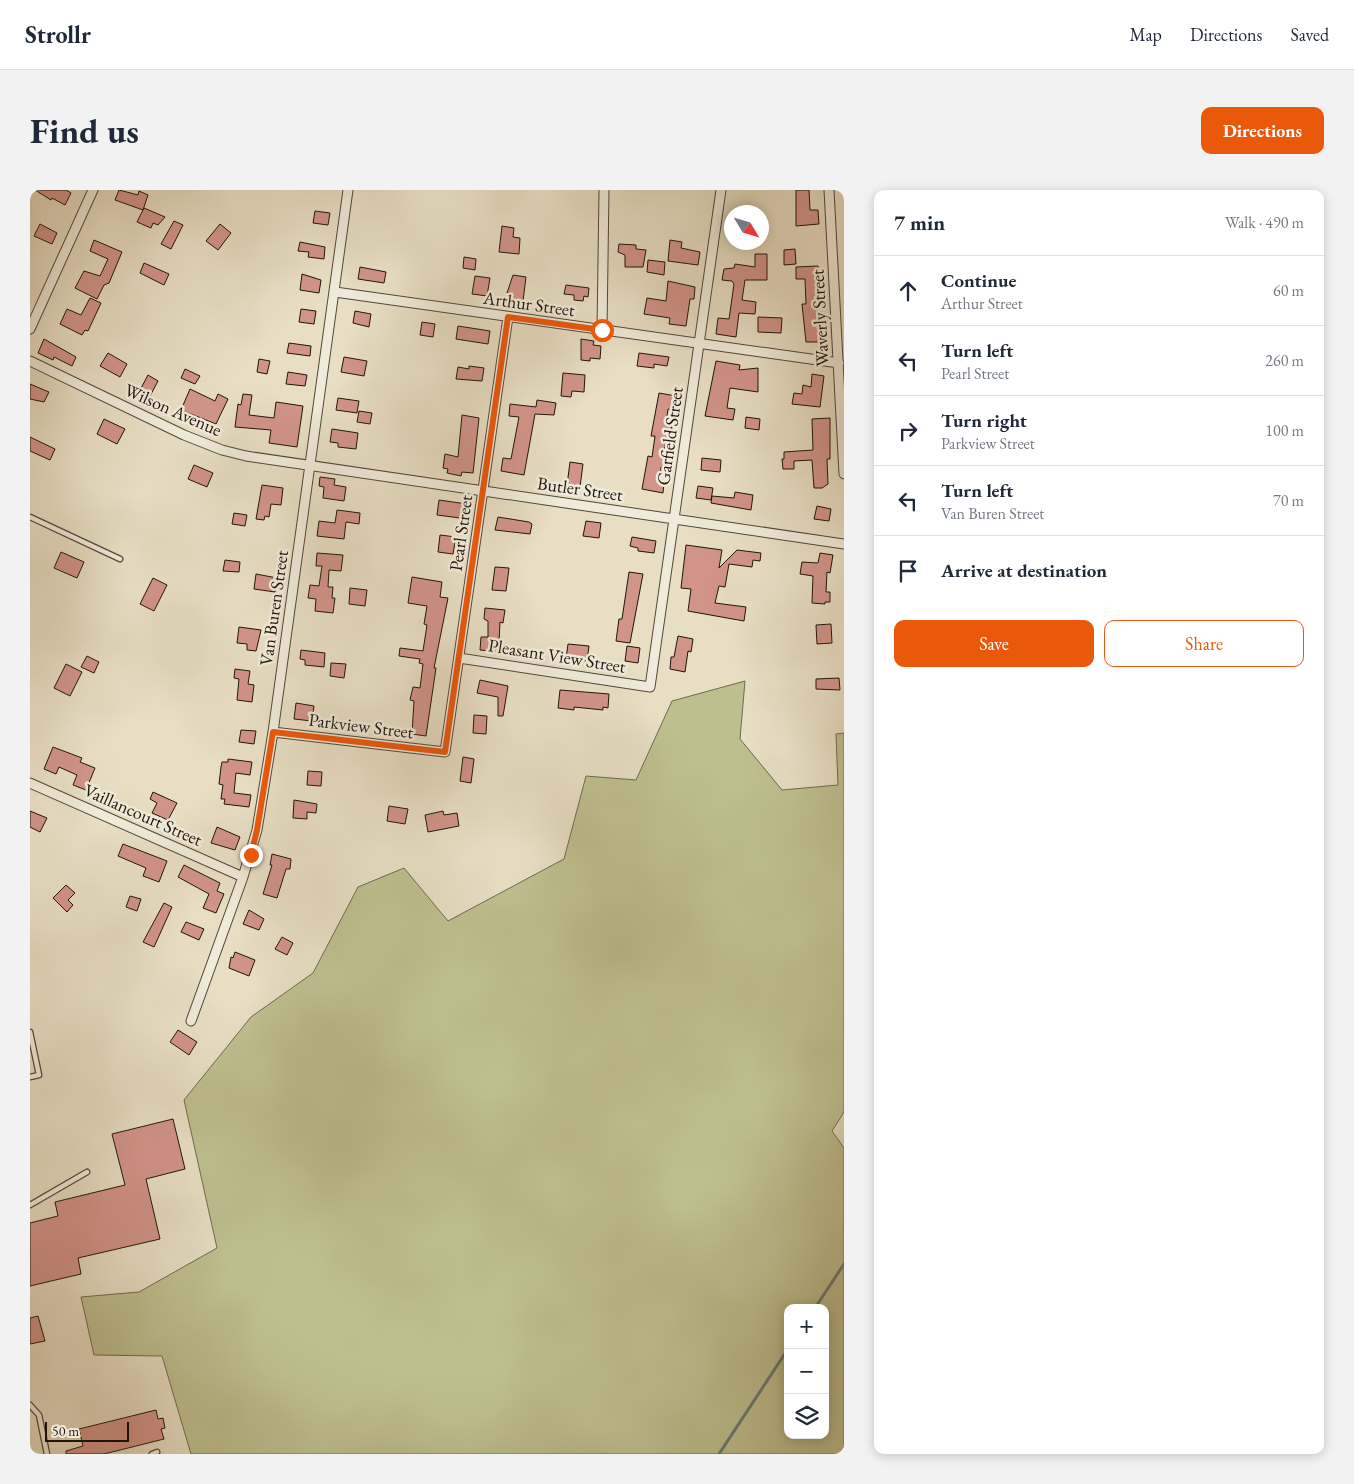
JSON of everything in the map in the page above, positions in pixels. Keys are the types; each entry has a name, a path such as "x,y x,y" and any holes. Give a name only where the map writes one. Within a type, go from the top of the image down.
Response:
{"street":[{"path":"30,330 94,190"},
{"name":"Van Buren Street","path":"191,1021 244,877 257,830 311,465 348,190"},
{"path":"602,330 604,190"},
{"name":"Garfield Street","path":"650,687 721,190"},
{"name":"Waverly Street","path":"829,190 844,474"},
{"name":"Arthur Street","path":"335,292 838,362"},
{"name":"Pearl Street","path":"445,752 508,317"},
{"name":"Wilson Avenue","path":"30,361 209,445 258,459 311,465"},
{"name":"Butler Street","path":"311,465 844,544"},
{"name":"Pleasant View Street","path":"459,658 650,687"},
{"name":"Parkview Street","path":"273,732 445,752"},
{"name":"Vaillancourt Street","path":"30,783 244,877"}],"lane":[{"path":"30,517 120,559"},
{"path":"30,1032 39,1075 30,1077"},
{"path":"30,1205 86,1172"},
{"path":"30,1405 39,1414 47,1454"}],"green space":[{"path":"745,681 740,739 782,790 838,785 836,734 844,733 844,1112 832,1131 844,1148 844,1454 191,1454 162,1356 94,1355 81,1297 139,1292 217,1248 184,1100 251,1017 313,973 358,887 404,868 448,921 564,859 586,776 636,780 672,701"}],"building":[{"path":"35,190 66,190 71,193 65,205 52,198 51,200"},
{"path":"119,190 138,195 139,191 148,195 143,210 115,200"},
{"path":"796,190 809,190 810,210 818,210 819,224 796,226"},
{"path":"144,208 165,217 158,225 153,223 151,228 137,222"},
{"path":"315,211 330,213 328,225 313,223"},
{"path":"174,221 183,225 171,249 161,244"},
{"path":"40,224 57,233 52,244 34,236"},
{"path":"220,224 231,233 218,250 206,241"},
{"path":"502,226 514,228 513,237 520,238 519,254 499,252"},
{"path":"94,240 122,252 109,283 104,285 97,299 75,288 84,271 100,276 108,259 90,251"},
{"path":"670,240 682,242 681,248 700,252 698,265 668,261"},
{"path":"300,242 325,247 324,259 308,257 309,252 298,251"},
{"path":"619,244 636,245 636,249 646,250 643,267 625,267 625,255 618,252"},
{"path":"795,249 796,264 784,265 784,250"},
{"path":"755,254 767,254 767,280 745,280 742,300 756,302 755,314 739,313 736,337 716,334 718,318 729,319 734,284 732,281 722,280 724,269 734,268 735,264 755,267"},
{"path":"464,257 476,259 475,270 463,268"},
{"path":"648,260 665,262 664,275 647,272"},
{"path":"144,263 169,274 164,285 140,273"},
{"path":"818,266 820,303 817,303 818,329 821,328 822,342 806,342 802,304 806,304 805,279 796,279 796,267"},
{"path":"360,267 386,272 384,283 358,279"},
{"path":"302,274 321,280 319,293 300,290"},
{"path":"513,275 526,277 523,301 511,300 512,294 507,293"},
{"path":"475,276 490,278 487,296 472,294"},
{"path":"668,281 695,287 694,299 690,299 686,326 669,324 670,318 644,314 647,298 666,301"},
{"path":"566,285 589,288 588,297 584,296 583,301 574,300 574,295 564,294"},
{"path":"90,298 101,303 88,331 85,330 82,335 60,324 67,309 81,315"},
{"path":"301,309 316,311 314,324 299,322"},
{"path":"355,311 371,314 369,327 353,323"},
{"path":"758,317 782,318 781,333 758,332"},
{"path":"422,322 435,324 433,337 420,335"},
{"path":"458,326 490,331 488,344 456,339"},
{"path":"44,339 76,357 72,366 54,357 53,360 38,353"},
{"path":"581,339 594,341 593,345 601,346 600,359 590,358 590,361 581,360"},
{"path":"289,343 311,346 310,356 287,353"},
{"path":"108,353 127,364 120,377 100,366"},
{"path":"639,353 669,357 667,366 654,364 654,368 637,366"},
{"path":"344,357 367,361 364,376 341,372"},
{"path":"259,359 270,361 267,374 257,372"},
{"path":"716,361 740,365 739,370 758,368 758,392 730,388 727,408 735,409 733,420 705,416"},
{"path":"469,366 484,368 482,381 456,379 458,367 469,369"},
{"path":"185,369 200,376 195,384 181,378"},
{"path":"288,372 307,375 305,386 286,384"},
{"path":"563,373 585,375 584,392 572,391 571,397 561,396"},
{"path":"812,374 824,376 820,407 792,404 794,393 802,394 803,385 811,387"},
{"path":"148,375 158,381 149,398 139,392"},
{"path":"30,384 49,392 44,402 30,399"},
{"path":"190,389 215,401 218,394 228,399 216,424 181,410"},
{"path":"659,393 676,396 674,410 668,409 666,425 672,427 670,438 666,438 663,458 667,458 666,467 661,467 660,482 664,482 663,493 642,489 648,456 652,457 655,436 651,436"},
{"path":"243,394 252,395 249,415 274,418 276,402 303,406 297,447 269,443 271,430 235,427 238,404 241,405"},
{"path":"338,398 359,401 357,413 336,410"},
{"path":"537,400 556,403 554,415 535,414 524,475 501,471 503,458 511,459 519,417 509,416 510,404 536,407"},
{"path":"359,411 372,413 370,424 357,422"},
{"path":"462,415 479,418 473,473 462,472 461,476 447,473 448,469 443,468 445,454 458,457"},
{"path":"746,417 760,419 759,430 745,428"},
{"path":"830,418 830,459 827,459 828,484 822,488 814,488 812,460 794,461 794,469 783,469 782,459 784,459 784,452 813,450 812,419"},
{"path":"104,419 125,429 117,444 97,434"},
{"path":"332,429 358,433 356,449 338,447 338,443 330,442"},
{"path":"30,437 55,449 50,460 30,451"},
{"path":"702,458 721,460 720,472 701,470"},
{"path":"570,462 583,464 580,487 567,485"},
{"path":"194,465 213,473 207,487 188,479"},
{"path":"320,477 335,479 334,485 346,487 344,501 323,498 324,487 319,486"},
{"path":"262,485 283,488 281,505 271,504 269,517 265,516 264,520 256,519"},
{"path":"698,486 713,488 711,500 696,498"},
{"path":"735,492 753,495 751,510 711,503 712,496 734,498"},
{"path":"439,500 467,504 466,515 461,515 460,518 437,515"},
{"path":"817,506 831,509 829,521 814,519"},
{"path":"337,510 360,513 359,524 346,522 344,539 317,536 319,521 335,523"},
{"path":"234,513 247,515 245,526 232,524"},
{"path":"498,517 529,522 532,524 530,534 495,530"},
{"path":"586,521 601,523 599,538 583,536"},
{"path":"440,535 456,537 453,554 438,552"},
{"path":"632,537 656,541 654,553 638,551 638,548 630,546"},
{"path":"686,545 722,550 719,568 737,550 761,553 760,561 753,560 752,567 729,564 725,587 719,586 715,603 746,607 744,621 688,611 691,589 681,588"},
{"path":"61,552 84,562 77,578 54,568"},
{"path":"317,553 343,555 341,571 329,570 328,587 333,587 332,598 335,598 333,613 315,611 316,599 308,598 310,585 319,586 322,566 316,566"},
{"path":"820,553 833,555 830,573 827,572 826,592 830,592 830,602 825,602 825,604 812,603 813,576 800,574 802,562 818,563"},
{"path":"225,560 240,562 239,572 223,571"},
{"path":"495,567 509,568 506,591 492,590"},
{"path":"629,572 643,574 630,643 616,641 619,619 622,619"},
{"path":"256,574 277,578 275,592 254,589"},
{"path":"412,577 442,582 440,597 448,598 434,668 436,668 426,736 412,734 414,701 410,700 413,687 420,688 423,664 419,663 420,659 399,656 400,648 423,651 427,625 424,624 427,606 408,603"},
{"path":"153,578 167,585 154,611 140,604"},
{"path":"350,588 367,590 365,606 349,604"},
{"path":"485,608 505,610 503,623 500,622 499,643 503,643 502,652 480,650 481,637 488,637 488,621 484,619"},
{"path":"831,624 832,643 817,644 816,625"},
{"path":"239,627 261,630 256,651 247,650 247,644 237,643"},
{"path":"678,636 693,639 691,652 688,651 685,672 670,669 671,657 674,657"},
{"path":"568,644 589,646 587,661 566,659"},
{"path":"627,646 640,648 638,663 625,661"},
{"path":"301,650 325,653 324,667 305,665 305,660 300,659"},
{"path":"87,656 99,662 94,673 81,667"},
{"path":"331,663 346,664 344,678 330,676"},
{"path":"66,664 82,672 70,696 54,688"},
{"path":"235,669 250,671 248,684 254,685 252,702 237,700 239,679 234,678"},
{"path":"839,678 840,690 816,689 816,679"},
{"path":"480,680 508,686 503,716 498,716 498,697 477,693"},
{"path":"560,690 609,694 608,708 603,707 603,710 574,707 574,710 558,708"},
{"path":"296,703 314,706 312,721 294,719"},
{"path":"474,715 487,716 486,734 473,733"},
{"path":"241,730 256,731 254,744 239,742"},
{"path":"53,747 82,758 80,762 95,768 86,790 73,785 77,775 59,767 56,774 44,769"},
{"path":"463,757 474,759 471,783 460,781"},
{"path":"228,759 252,762 250,775 236,773 234,793 251,795 249,807 224,804 225,799 221,799 223,785 219,784 221,767 222,762 228,762"},
{"path":"308,771 322,772 321,786 307,785"},
{"path":"153,792 177,803 168,820 152,813 157,803 150,799"},
{"path":"294,800 317,804 316,813 307,812 307,819 293,818"},
{"path":"389,806 408,809 405,824 387,821"},
{"path":"30,811 47,818 40,832 30,827"},
{"path":"443,811 444,815 457,813 459,826 428,832 425,815"},
{"path":"217,827 240,837 235,850 211,843"},
{"path":"123,844 167,861 159,882 143,876 146,868 118,856"},
{"path":"272,854 291,859 290,869 286,869 277,898 263,894 272,865 270,865"},
{"path":"184,865 220,883 217,891 224,894 216,913 203,908 209,894 178,877"},
{"path":"66,885 75,893 68,900 73,905 67,912 53,898"},
{"path":"130,896 141,899 137,911 126,907"},
{"path":"164,903 172,907 154,947 143,942"},
{"path":"249,910 264,919 259,930 243,924"},
{"path":"186,922 204,929 199,940 181,932"},
{"path":"282,937 293,943 287,955 275,949"},
{"path":"235,952 255,960 249,976 229,968 231,957 233,958"},
{"path":"178,1030 197,1042 189,1055 170,1042"},
{"path":"173,1119 185,1169 146,1179 160,1239 78,1258 81,1274 30,1286 30,1223 58,1216 55,1202 125,1185 112,1134"},
{"path":"38,1316 45,1341 30,1344 30,1318"},
{"path":"156,1410 158,1419 163,1418 165,1428 161,1429 164,1439 104,1454 66,1454 66,1451 83,1446 79,1429"}],"waterway":[{"path":"818,1304 844,1264"},
{"path":"719,1454 784,1355"}],"route":[{"path":"251,855 257,830 273,732 445,752 508,317 602,330"}]}
